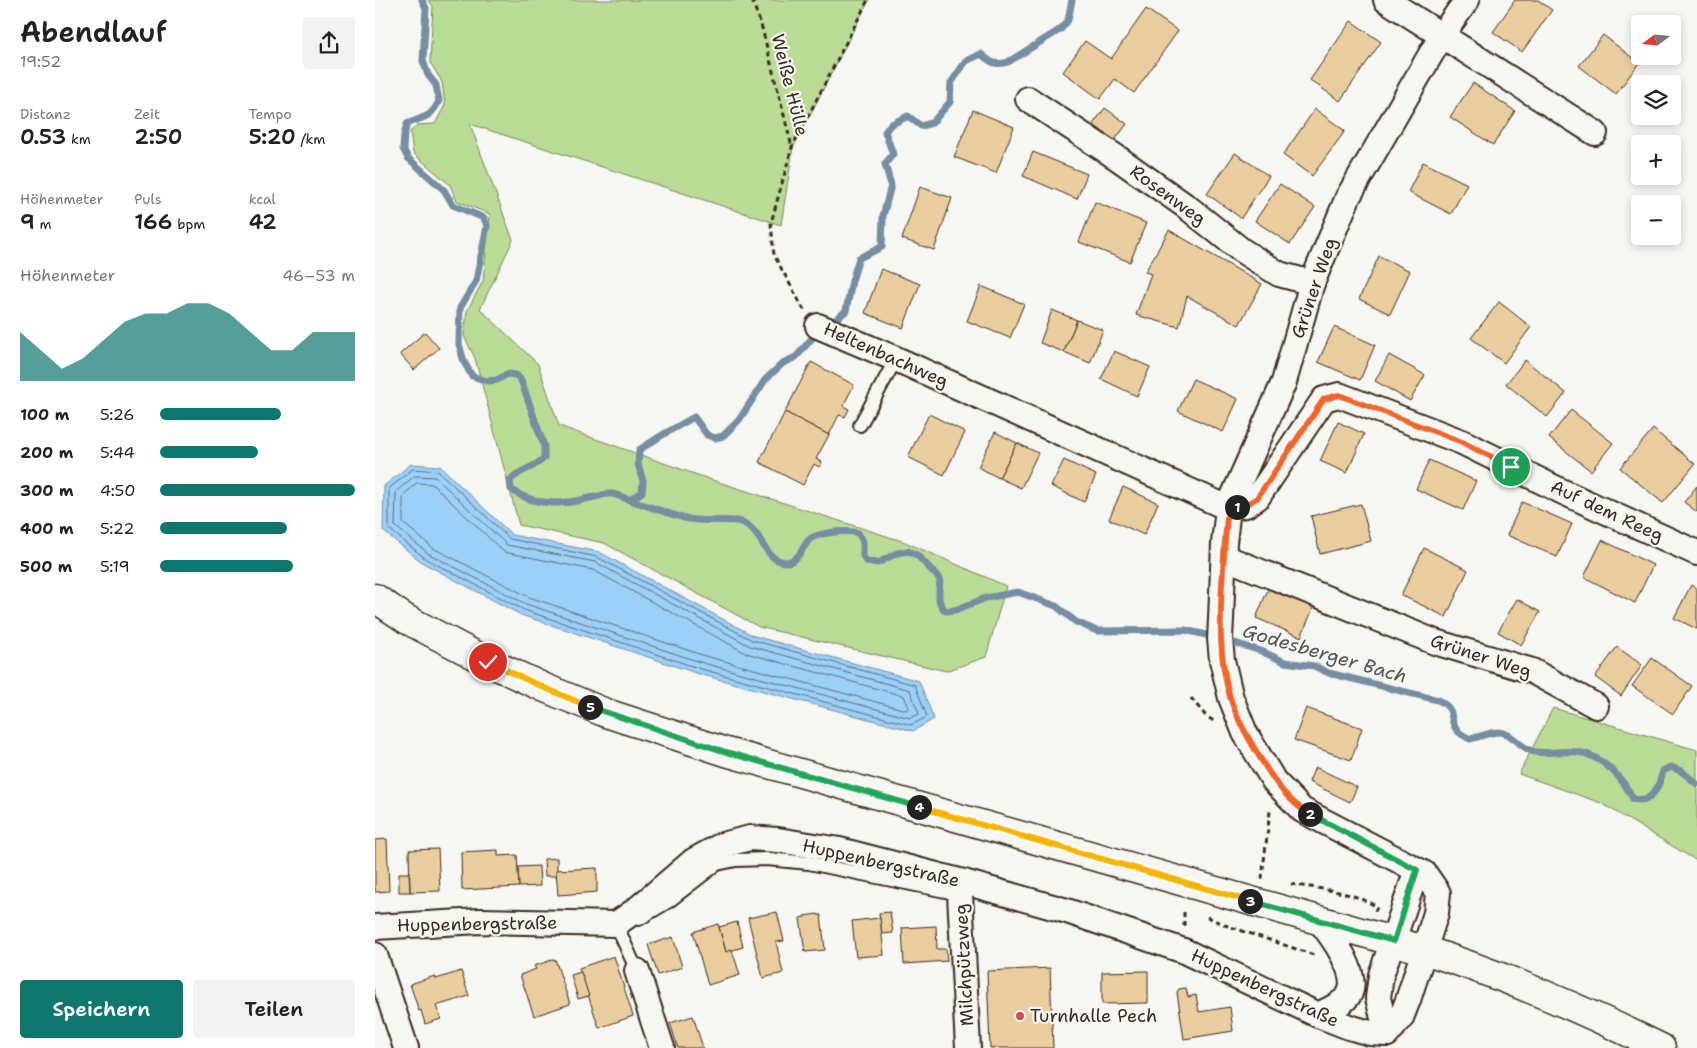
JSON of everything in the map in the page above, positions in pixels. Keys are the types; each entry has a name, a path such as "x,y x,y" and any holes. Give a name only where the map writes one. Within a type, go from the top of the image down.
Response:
{"main road":[{"path":"375,598 406,619 488,662 606,713 735,755 1188,884 1318,919 1459,961 1536,990 1661,1048"}],"street":[{"path":"1386,0 1595,133"},
{"name":"Grüner Weg","path":"1424,950 1436,913 1439,893 1425,874 1302,810 1273,781 1245,733 1231,698 1222,660 1220,639 1228,508 1284,382 1312,282 1348,197 1443,35 1467,0"},
{"name":"Rosenweg","path":"1027,99 1187,207 1249,255 1279,274 1312,282"},
{"name":"Heltenbachweg","path":"825,329 1228,508"},
{"name":"Auf dem Reeg","path":"1228,508 1245,505 1257,498 1324,399 1339,395 1462,442 1561,491 1697,553"},
{"name":"Grüner Weg","path":"1224,557 1435,642 1532,671 1596,706"},
{"name":"Huppenbergstraße","path":"375,927 480,921 616,924 636,910 693,860 722,844 750,838 778,840 840,850 962,888 1067,911 1184,951 1318,1015 1392,1041"},
{"path":"1392,1041 1378,998 1381,975 1417,870"},
{"name":"Milchpützweg","path":"962,888 968,1048"},
{"path":"1318,919 1335,939 1353,980 1392,1041"},
{"path":"1392,1041 1424,950"},
{"path":"375,955 406,1048"},
{"path":"637,971 662,1048"},
{"path":"1318,1015 1339,1004 1350,994 1353,980"}],"lane":[{"path":"860,425 895,359"},
{"path":"616,924 637,971"}],"path":[{"name":"Weiße Hülle","path":"752,0 762,28 792,147"},
{"name":"Heltenbachweg","path":"825,329 800,304 774,255 771,223 792,147 869,0"},
{"path":"1271,880 1262,878 1273,781"},
{"path":"1290,884 1348,895 1377,907"}],"green space":[{"path":"428,0 869,0 793,148 781,225 470,124 513,240 480,309 538,364 559,426 706,478 905,542 1006,586 986,657 946,671 759,627 604,543 519,525 475,358 464,336 467,311 483,281 490,214 457,201 450,185 413,153 410,132 418,125 435,124 445,105 442,82 430,62 433,6"},
{"path":"1553,708 1697,750 1697,861 1601,803 1519,774"}],"water":[{"path":"411,464 440,466 512,535 599,552 754,636 919,681 934,719 913,731 699,674 521,615 423,563 383,531 384,486"}],"building":[{"path":"1515,0 1538,0 1552,10 1522,52 1493,32"},
{"path":"1146,9 1178,31 1134,93 1115,79 1100,99 1063,72 1085,41 1111,59"},
{"path":"1351,21 1381,42 1340,101 1310,80"},
{"path":"1603,35 1631,57 1631,65 1638,65 1616,94 1579,66"},
{"path":"1473,83 1515,111 1493,145 1450,117"},
{"path":"1105,108 1127,124 1114,141 1093,124"},
{"path":"1315,109 1345,131 1312,176 1283,155"},
{"path":"973,110 1014,127 996,173 954,157"},
{"path":"1033,152 1087,174 1077,199 1023,176"},
{"path":"1235,153 1269,176 1241,218 1207,194"},
{"path":"1423,162 1467,184 1451,214 1408,192"},
{"path":"1280,184 1315,207 1290,244 1255,221"},
{"path":"920,187 952,198 934,250 902,239"},
{"path":"1095,202 1146,223 1130,262 1079,242"},
{"path":"1169,230 1262,284 1239,325 1187,296 1179,327 1136,315 1151,274 1145,272"},
{"path":"1379,256 1410,271 1390,314 1359,299"},
{"path":"881,269 920,284 903,328 865,313"},
{"path":"981,286 1024,304 1010,338 967,321"},
{"path":"1499,302 1531,327 1504,363 1471,338"},
{"path":"1052,310 1077,320 1064,352 1040,343"},
{"path":"1077,320 1103,330 1090,363 1064,352"},
{"path":"1334,327 1375,345 1360,380 1318,362"},
{"path":"425,332 439,348 414,370 400,354"},
{"path":"1114,351 1150,367 1137,396 1101,379"},
{"path":"1389,355 1425,375 1410,401 1375,381"},
{"path":"1525,360 1566,393 1547,417 1506,384"},
{"path":"811,362 854,385 843,406 849,409 845,417 839,415 829,435 785,412"},
{"path":"1193,379 1238,399 1223,432 1178,411"},
{"path":"1571,410 1613,443 1591,471 1549,438"},
{"path":"785,412 829,435 816,459 822,462 819,467 814,464 803,485 759,462"},
{"path":"929,414 965,432 944,475 908,457"},
{"path":"1338,422 1364,434 1347,473 1320,461"},
{"path":"1653,429 1695,464 1663,503 1620,468"},
{"path":"995,432 1017,443 999,478 978,467"},
{"path":"1017,443 1038,453 1021,488 999,478"},
{"path":"1064,460 1096,475 1084,502 1051,486"},
{"path":"1429,460 1476,481 1463,510 1416,489"},
{"path":"1697,486 1697,512 1684,502"},
{"path":"1123,487 1158,503 1144,535 1109,519"},
{"path":"1522,502 1572,524 1557,557 1507,535"},
{"path":"1361,504 1371,541 1320,554 1311,516"},
{"path":"1602,540 1653,565 1635,603 1584,577"},
{"path":"1424,548 1468,570 1446,617 1401,595"},
{"path":"1691,585 1697,589 1697,629 1674,618"},
{"path":"1269,587 1314,606 1301,637 1256,618"},
{"path":"1517,599 1540,612 1521,645 1498,632"},
{"path":"1617,647 1642,665 1621,696 1595,677"},
{"path":"1652,658 1692,686 1673,714 1632,686"},
{"path":"1306,708 1362,728 1351,760 1294,740"},
{"path":"1315,767 1357,787 1350,802 1309,782"},
{"path":"387,839 389,891 375,892 375,840"},
{"path":"438,849 440,891 410,892 409,850"},
{"path":"498,850 498,856 517,855 519,887 462,890 461,852"},
{"path":"557,858 557,876 545,876 544,859"},
{"path":"539,866 540,886 519,887 518,867"},
{"path":"597,868 597,892 558,895 556,870"},
{"path":"399,873 409,873 410,892 399,892"},
{"path":"777,912 784,941 776,942 783,973 763,978 748,918"},
{"path":"890,912 893,933 882,934 879,913"},
{"path":"821,915 825,950 805,952 800,918"},
{"path":"880,918 884,955 856,957 852,921"},
{"path":"737,922 743,947 726,952 719,927"},
{"path":"718,924 726,952 732,950 740,975 708,985 693,932"},
{"path":"936,926 937,949 946,949 947,961 904,964 902,928"},
{"path":"673,937 682,967 658,975 648,945"},
{"path":"614,956 633,1016 599,1028 579,968"},
{"path":"555,959 570,1004 534,1016 520,975 536,969 534,966"},
{"name":"Turnhalle Pech","path":"1050,968 1053,1048 990,1048 987,971"},
{"path":"461,971 469,996 436,1006 441,1019 425,1024 410,984 435,976 436,979"},
{"path":"1148,971 1148,1003 1102,1004 1102,972"},
{"path":"581,972 589,996 578,999 571,975"},
{"path":"1186,988 1188,997 1196,995 1199,1012 1230,1007 1233,1031 1184,1039 1177,992 1179,989"},
{"path":"693,1016 703,1048 678,1048 670,1023"}],"waterway":[{"name":"Godesberger Bach","path":"422,0 426,8 423,61 428,75 436,85 439,101 429,114 407,124 403,149 408,158 444,190 453,205 484,218 487,226 476,281 460,308 459,344 464,362 472,376 487,381 497,380 507,374 516,375 521,380 544,446 544,458 536,465 518,473 510,480 511,489 529,499 549,503 569,502 612,494 690,519 737,521 746,524 752,529 772,556 787,562 795,559 807,542 814,537 834,532 858,533 863,541 863,556 866,561 878,563 897,553 908,551 917,555 940,579 939,600 946,611 955,610 986,598 1018,592 1056,606 1076,622 1097,631 1185,630 1215,637"},
{"path":"828,326 846,311 859,258 882,247 883,216 891,185 885,164 893,154 885,132 890,125 908,116 921,126 932,123 950,102 951,83 966,61 981,54 999,64 1008,62 1061,29 1068,20 1072,0"},
{"path":"630,500 642,492 643,481 638,464 639,450 694,417 707,435 715,438 723,436 739,420 765,380 783,363 796,357 819,332"},
{"name":"Godesberger Bach","path":"1225,640 1261,651 1285,662 1314,666 1329,673 1438,700 1450,710 1453,724 1457,731 1470,739 1499,732 1509,735 1530,751 1546,753 1577,752 1586,754 1611,769 1624,783 1633,799 1646,799 1650,796 1657,788 1663,771 1671,767 1681,771 1697,784"}],"place":[{"name":"Turnhalle Pech","path":"1020,1016"}],"route":[{"path":"488,662 606,713 726,752 1197,887 1394,941 1417,870 1302,810 1273,781 1245,733 1231,698 1222,660 1220,639 1224,543 1228,508 1245,505 1257,498 1324,399 1339,395 1462,442 1511,467"}]}
